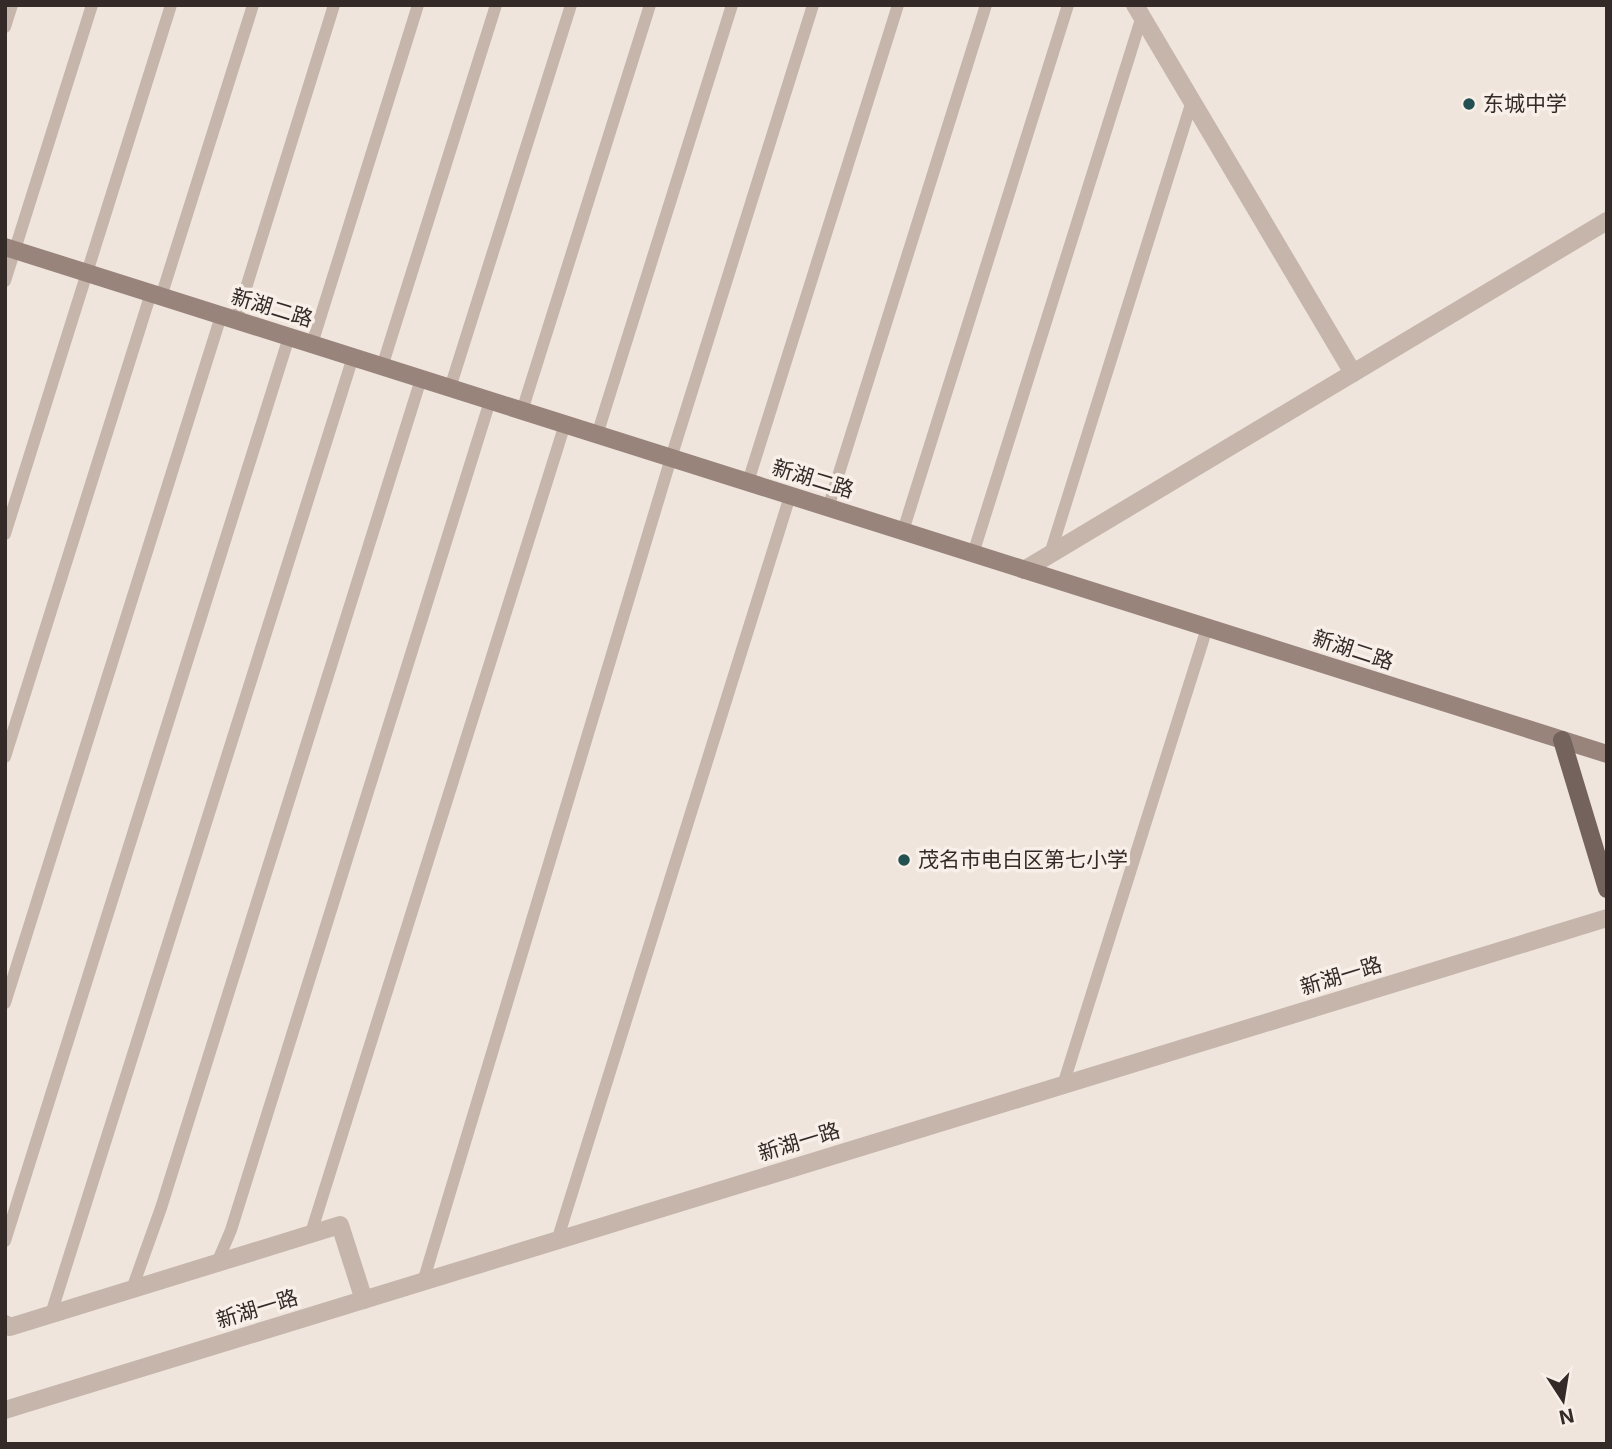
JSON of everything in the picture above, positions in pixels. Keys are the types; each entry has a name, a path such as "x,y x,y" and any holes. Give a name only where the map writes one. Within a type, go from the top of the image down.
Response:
{"main road":[{"name":"新湖二路","path":"10,249 1607,754"},
{"path":"1562,740 1607,889"}],"street":[{"path":"1138,11 1353,373"},
{"path":"1024,570 1607,220"},
{"name":"新湖一路","path":"5,1410 1607,918"},
{"path":"5,1324 10,1327 340,1225 363,1300"}],"lane":[{"path":"5,27 12,5"},
{"path":"5,281 10,249 92,5"},
{"path":"5,534 171,5"},
{"path":"5,757 253,5"},
{"path":"5,1003 228,318 334,5"},
{"path":"312,344 418,5"},
{"path":"382,367 496,5"},
{"path":"450,388 570,5"},
{"path":"522,411 650,5"},
{"path":"597,435 732,5"},
{"path":"424,1282 671,458 813,5"},
{"path":"748,482 898,5"},
{"path":"828,508 986,5"},
{"path":"903,531 1068,5"},
{"path":"973,554 1138,11"},
{"path":"1050,554 1192,101"},
{"path":"5,1241 289,337"},
{"path":"51,1314 353,357"},
{"path":"132,1289 161,1208 421,379"},
{"path":"217,1263 231,1230 491,401"},
{"path":"311,1233 565,424"},
{"path":"556,1241 790,496"},
{"path":"1063,1085 1207,628"}],"place":[{"name":"东城中学","path":"1469,104"},
{"name":"茂名市电白区第七小学","path":"904,860"}]}
